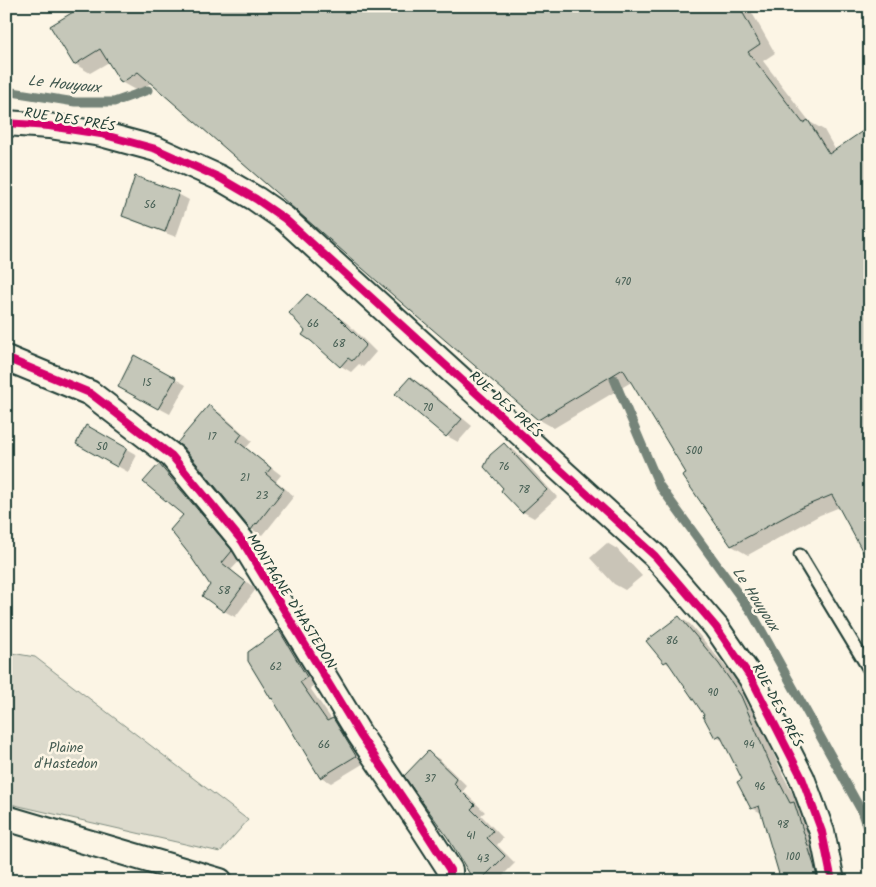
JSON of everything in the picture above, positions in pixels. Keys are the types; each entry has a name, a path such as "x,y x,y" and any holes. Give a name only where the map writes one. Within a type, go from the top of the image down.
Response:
{"street":[{"name":"RUE DES PRÉS","path":"6,123 49,126 101,134 156,149 220,178 256,199 285,219 655,556 716,627 751,678 802,778 822,832 832,881"},
{"name":"MONTAGNE D'HASTEDON","path":"6,358 90,393 172,456 242,541 360,735 450,870 450,881"},
{"path":"6,818 220,881"}],"lane":[{"path":"800,555 870,671"}],"green space":[{"name":"Plaine d'Hastedon","path":"6,652 35,657 248,820 220,852 6,803"}],"building":[{"path":"83,6 739,6 760,44 748,52 803,123 808,120 829,154 870,126 870,565 832,495 803,507 731,546 682,475 686,473 623,369 538,420 138,72 121,83 100,49 74,65 50,26"},
{"path":"135,176 179,192 165,232 122,216"},
{"path":"307,294 336,315 366,345 352,361 348,358 340,367 302,335 305,331 289,313"},
{"path":"134,355 176,378 158,409 118,387"},
{"path":"410,377 462,419 446,437 395,394"},
{"path":"209,405 242,434 237,441 271,468 266,474 284,489 251,530 183,447 177,443"},
{"path":"86,425 127,448 117,467 76,444"},
{"path":"504,443 547,490 522,513 501,491 503,488 484,467 490,455"},
{"path":"159,464 231,549 232,551 222,563 246,582 224,612 202,596 210,585 170,530 183,515 143,482"},
{"path":"679,616 719,664 741,696 771,766 790,803 794,802 818,881 781,881 759,806 751,809 737,782 742,779 720,735 715,738 704,715 667,661 664,663 646,641"},
{"path":"279,630 307,677 300,682 327,721 333,718 356,756 320,778 248,661 248,652"},
{"path":"428,751 457,779 454,784 475,805 471,809 493,831 487,838 505,856 480,881 474,881 448,838 404,776"}],"waterway":[{"name":"Le Houyoux","path":"6,91 75,102 114,102 148,90"},
{"name":"Le Houyoux","path":"614,379 659,485 752,613 861,810 870,838"}],"cycle path":[{"path":"6,123 49,126 101,134 156,149 220,178 256,199 285,219 655,556 716,627 751,678 802,778 822,832 832,881"},
{"path":"6,358 90,393 172,456 242,541 360,735 450,870 450,881"}]}
